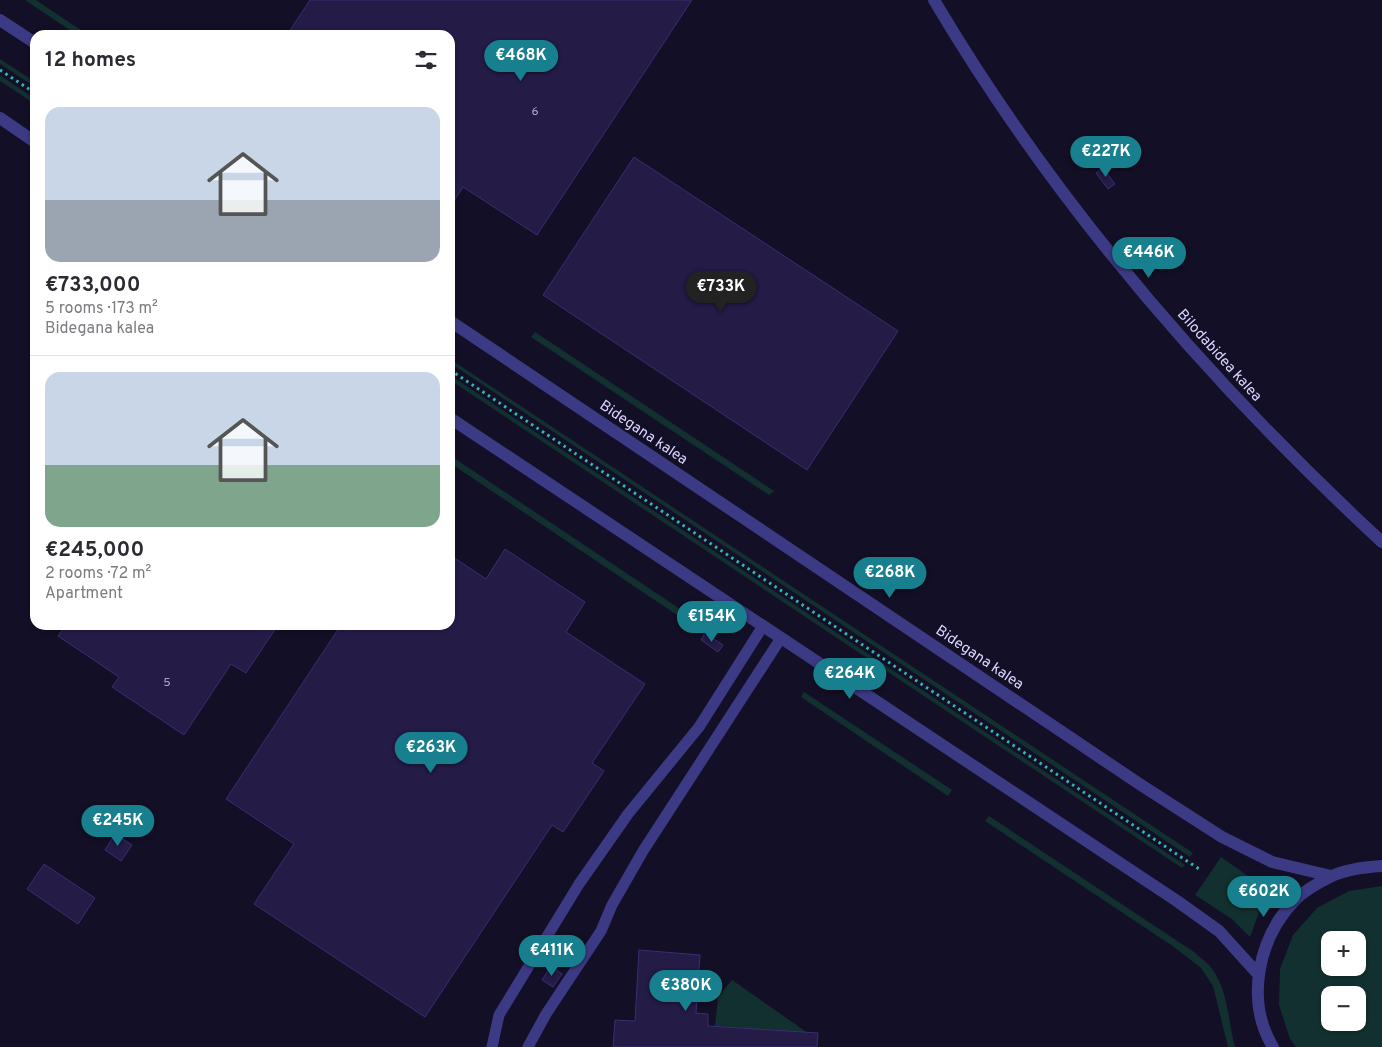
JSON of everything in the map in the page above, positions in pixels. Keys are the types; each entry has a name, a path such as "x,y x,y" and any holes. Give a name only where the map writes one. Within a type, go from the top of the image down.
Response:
{"street":[{"name":"Bilodabidea kalea","path":"934,0 1011,121 1086,222 1142,291 1214,374 1269,433 1330,494 1382,542"},
{"path":"0,20 30,40"},
{"path":"0,118 30,139"},
{"name":"Bidegana kalea","path":"455,325 1108,763 1222,837 1272,862 1331,876"},
{"path":"455,421 1220,931 1258,974"},
{"path":"1273,1047 1268,1038 1258,1006 1258,974 1270,933 1296,900 1331,876 1356,868 1382,866"}],"lane":[{"path":"492,1047 499,1015 579,884 628,814 700,727 763,626"},
{"path":"528,1047 546,1014 601,930 612,905 643,851 781,638"}],"path":[{"path":"0,70 30,90"},
{"path":"455,373 1200,869"}],"green space":[{"path":"25,0 36,0 81,30 70,30"},
{"path":"0,59 30,79 30,84 0,64"},
{"path":"0,75 30,96 30,101 0,81"},
{"path":"535,332 774,491 769,495 531,337"},
{"path":"455,362 1193,853 1190,857 455,366"},
{"path":"455,378 1185,865 1182,868 455,383"},
{"path":"455,459 701,623 698,629 455,466"},
{"path":"804,692 952,790 948,796 801,697"},
{"path":"989,816 1194,952 1207,963 1215,973 1224,993 1235,1047 1228,1047 1213,986 1201,968 1174,947 985,821"},
{"path":"1221,857 1248,876 1280,889 1260,910 1250,937 1232,919 1195,895"},
{"path":"1382,886 1382,1047 1296,1047 1290,1039 1279,1005 1280,969 1293,935 1317,908 1349,891"},
{"path":"732,980 808,1033 715,1026 718,997"}],"building":[{"path":"310,0 692,0 537,235 463,187 455,199 455,30 290,30"},
{"path":"634,157 898,331 807,470 543,295"},
{"path":"1103,168 1115,184 1108,189 1096,173"},
{"path":"505,549 585,602 566,632 645,684 592,763 604,771 563,832 552,825 425,1017 254,904 294,844 226,799 338,630 455,630 455,558 486,579"},
{"path":"62,630 275,630 246,673 231,664 184,735 112,687 119,677 58,636"},
{"path":"705,633 723,645 718,652 701,640"},
{"path":"115,834 132,845 121,861 105,850"},
{"path":"44,864 95,898 78,924 27,889"},
{"path":"639,950 700,955 696,1013 708,1014 708,1026 818,1033 817,1047 613,1047 615,1020 635,1021"},
{"path":"551,966 562,974 553,987 542,980"}]}
